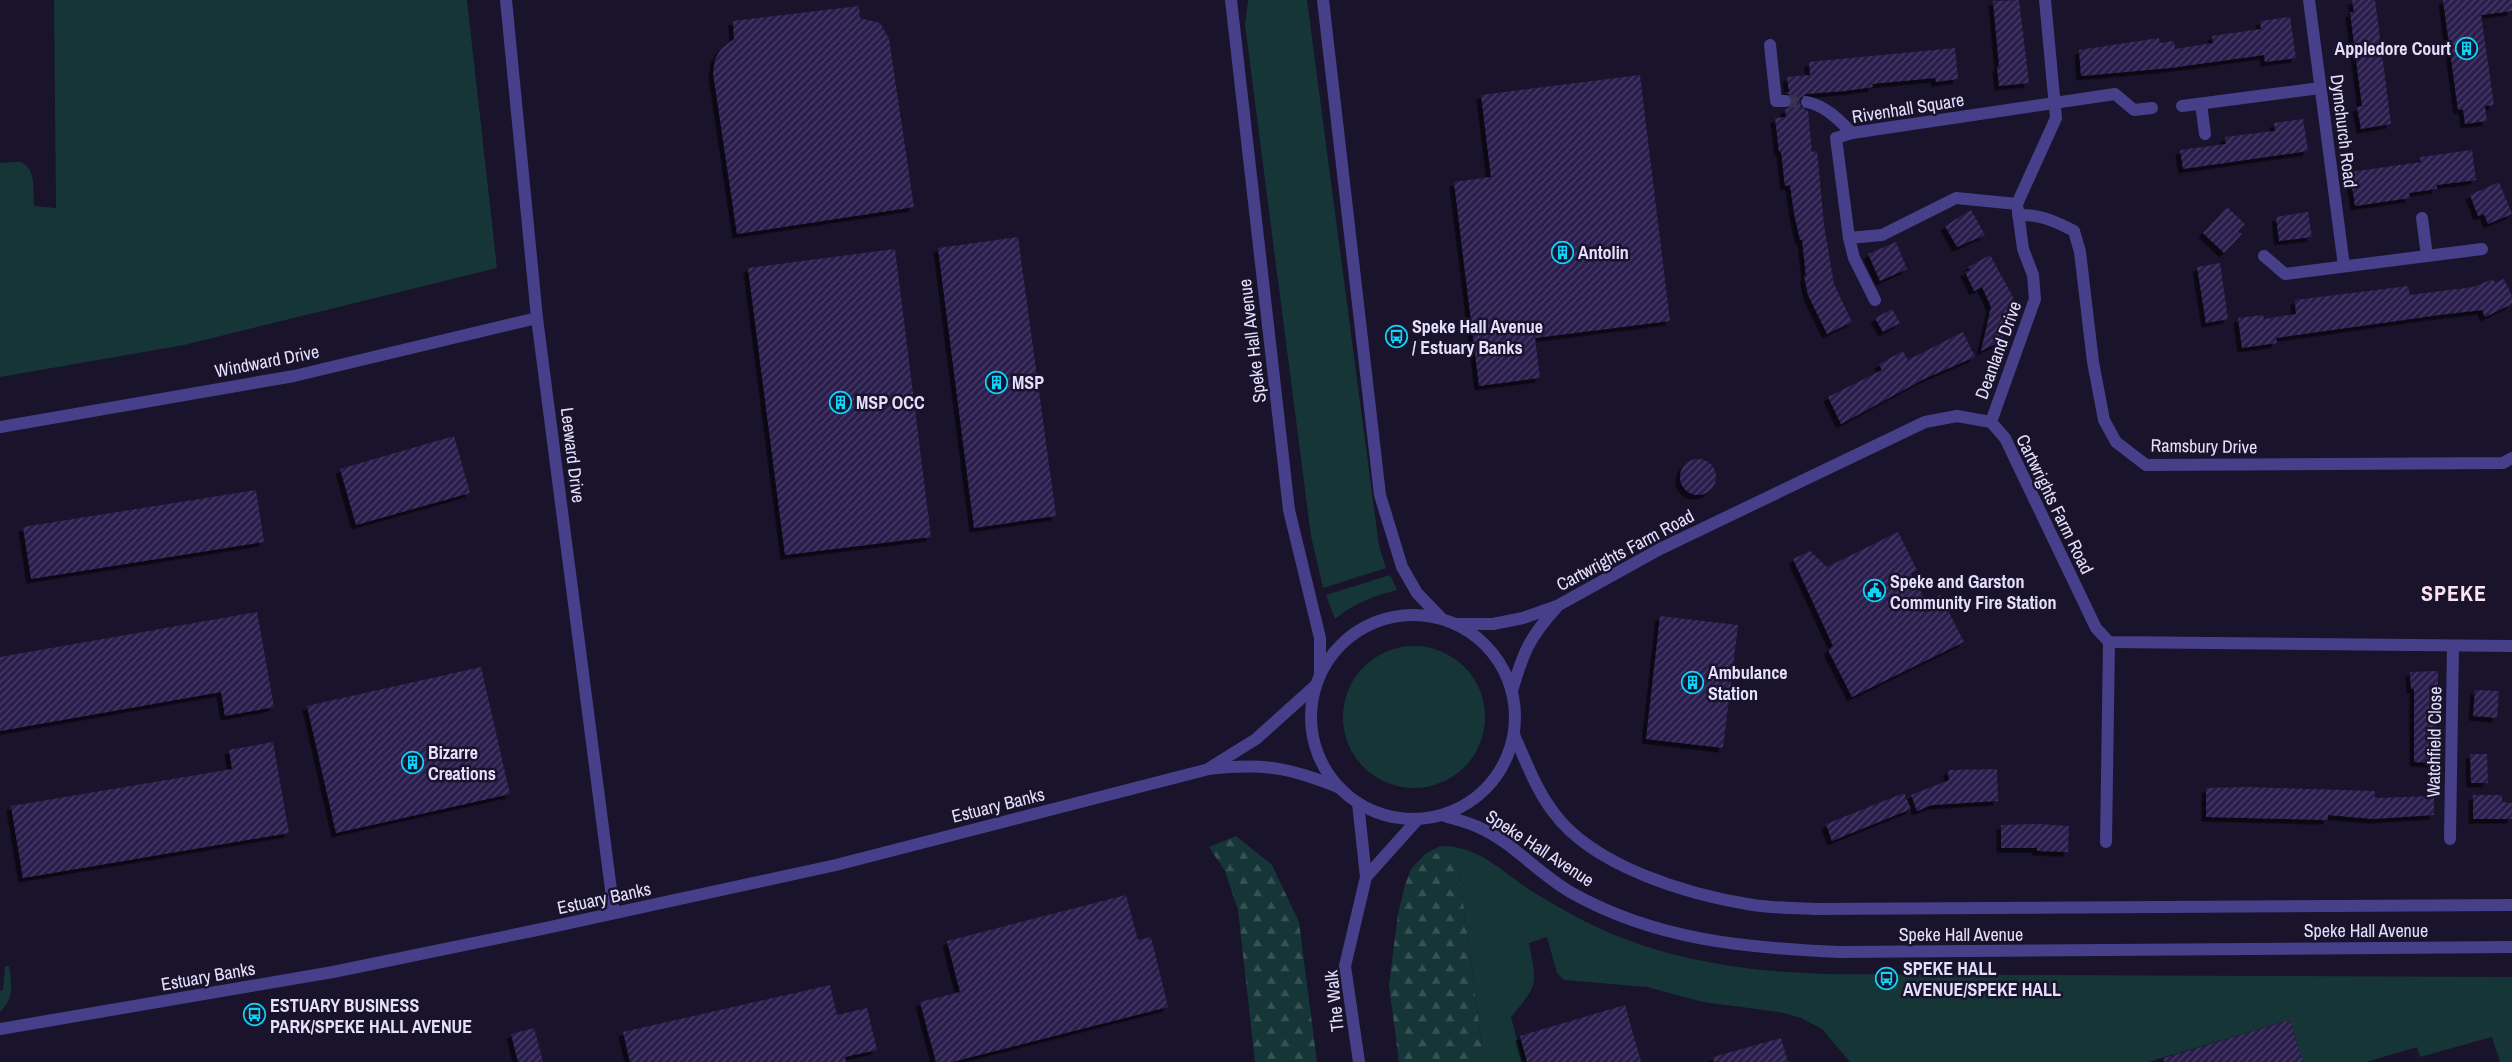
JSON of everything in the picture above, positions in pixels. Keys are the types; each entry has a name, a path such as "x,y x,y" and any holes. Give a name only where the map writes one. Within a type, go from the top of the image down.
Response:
{"street":[{"name":"Leeward Drive","path":"506,0 537,318 614,913"},
{"name":"Speke Hall Avenue","path":"1231,0 1289,510 1320,638 1317,680"},
{"path":"1323,0 1380,495 1402,567 1417,594 1440,618"},
{"path":"1849,238 1882,235 1956,198 2018,210 2056,118 2045,0"},
{"name":"Dymchurch Road","path":"2309,0 2344,266"},
{"path":"1770,45 1776,101 1785,101"},
{"path":"2182,106 2320,88"},
{"name":"Rivenhall Square","path":"1875,300 1854,258 1849,238 1836,138 1852,133 2115,94 2134,110 2152,108"},
{"path":"1807,102 1818,104 1837,118 1852,133"},
{"path":"2201,104 2205,134"},
{"name":"Deanland Drive","path":"1991,422 2035,299 2032,275 2023,249 2018,210"},
{"name":"Ramsbury Drive","path":"2018,210 2055,221 2074,231 2080,252 2093,362 2104,420 2116,442 2146,465 2504,463 2512,458"},
{"path":"2422,218 2427,256"},
{"path":"2264,256 2285,274 2482,249"},
{"name":"Windward Drive","path":"0,427 294,376 537,318"},
{"name":"Cartwrights Farm Road","path":"1456,624 1493,624 1523,618 1557,606 1660,549 1925,422 1957,416 1991,422 2005,438 2096,628 2109,642"},
{"name":"Cartwrights Farm Road","path":"1512,691 1521,660 1535,632 1557,606"},
{"path":"1424,615 1456,624 1482,640 1501,664 1512,691 1516,713 1514,735 1504,763 1487,787 1464,805 1442,815 1418,819 1387,816 1358,803 1340,788 1325,770 1314,743 1310,714 1317,680 1337,648 1362,628 1392,616 1424,615"},
{"path":"2106,842 2109,642 2512,646"},
{"name":"Watchfield Close","path":"2450,839 2453,646"},
{"name":"Estuary Banks","path":"1209,769 1256,739 1317,680"},
{"name":"Speke Hall Avenue","path":"1514,735 1536,784 1554,813 1572,834 1603,854 1644,875 1692,892 1753,905 1814,909 2512,905"},
{"name":"Estuary Banks","path":"0,1029 333,972 614,913 836,865 1209,769 1246,765 1276,768 1304,773 1340,788"},
{"name":"The Walk","path":"1358,803 1366,878 1345,966 1359,1062"},
{"name":"Speke Hall Avenue","path":"1442,815 1478,827 1505,843 1571,892 1618,915 1671,933 1719,943 1769,949 1840,952 2512,947"},
{"name":"The Walk","path":"1366,878 1418,819"}],"green space":[{"path":"54,0 467,0 497,268 184,345 0,377 0,163 20,162 25,165 32,175 34,206 56,208"},
{"path":"1248,0 1307,0 1379,546 1386,568 1323,588 1311,536 1245,25"},
{"path":"1390,575 1397,590 1365,601 1335,619 1326,595"},
{"path":"1414,646 1428,647 1441,651 1464,667 1480,690 1484,703 1484,731 1480,744 1464,767 1441,783 1428,787 1414,788 1400,787 1387,783 1364,767 1348,744 1344,731 1343,717 1344,703 1348,690 1364,667 1387,651 1400,647"},
{"path":"1236,836 1272,865 1299,922 1317,1062 1255,1062 1238,910 1225,871 1209,847"},
{"path":"1440,846 1467,850 1490,861 1542,898 1610,933 1636,943 1688,958 1741,967 1823,974 2512,977 2512,1062 2500,1062 2492,1037 2420,1057 2417,1047 2366,1062 2303,1062 2290,1020 2148,1062 1850,1062 1822,1029 1801,1018 1779,1012 1703,1002 1647,987 1564,980 1557,973 1547,937 1529,943 1534,968 1534,983 1527,997 1511,1017 1523,1062 1484,1062 1457,855 1425,854"},
{"path":"1446,853 1457,855 1484,1062 1399,1062 1389,985 1398,914 1411,869 1425,854"},
{"path":"5,966 9,966 11,991 8,1002 0,1012 0,991 3,990"}],"building":[{"path":"2019,0 2029,83 1999,86 1993,1"},
{"path":"2352,0 2375,0 2391,124 2361,129 2357,107 2362,106 2350,12 2354,12"},
{"name":"Appledore Court","path":"2443,0 2512,0 2512,11 2481,15 2494,105 2485,106 2487,121 2465,124 2463,109 2458,110"},
{"path":"859,6 860,18 880,23 889,39 914,207 737,234 713,73 715,59 721,49 734,39 733,21"},
{"path":"2290,17 2296,58 2265,62 2264,55 2170,68 2081,76 2079,50 2159,38 2160,43 2174,41 2175,49 2213,43 2212,36 2261,29 2260,21"},
{"path":"1955,48 1958,79 1936,82 1935,78 1872,84 1873,87 1806,94 1799,99 1801,107 1808,111 1812,152 1817,151 1824,225 1834,284 1852,322 1827,334 1808,295 1804,276 1806,276 1802,239 1800,240 1790,185 1785,186 1781,151 1779,152 1775,118 1786,117 1785,109 1789,108 1793,101 1789,94 1784,93 1789,92 1787,77 1810,75 1809,62"},
{"name":"Antolin","path":"1640,75 1670,321 1535,338 1540,378 1479,386 1454,182 1491,177 1481,95"},
{"path":"2303,119 2308,151 2183,169 2180,150 2226,144 2225,137 2275,131 2274,123"},
{"path":"2472,150 2476,180 2437,185 2437,189 2409,193 2410,198 2355,206 2350,172 2421,162 2420,157"},
{"path":"2499,182 2512,214 2488,224 2484,214 2478,216 2470,195"},
{"path":"2227,207 2245,224 2238,231 2242,234 2224,253 2203,233"},
{"path":"1971,210 1985,235 1957,247 1945,226"},
{"path":"2308,212 2312,237 2279,241 2276,217"},
{"name":"MSP","path":"1018,237 1056,516 974,528 938,248"},
{"path":"1896,242 1907,269 1880,281 1868,254"},
{"name":"MSP OCC","path":"895,249 931,537 785,555 748,268"},
{"path":"1990,255 2013,297 2002,341 1981,351 1991,307 1982,287 1974,291 1965,272 1970,270 1968,267"},
{"path":"2220,263 2228,319 2206,323 2197,267"},
{"path":"2493,279 2495,283 2504,279 2512,296 2512,304 2485,317 2482,310 2439,315 2276,338 2277,343 2242,348 2238,318 2263,315 2264,319 2296,314 2295,300 2408,286 2410,295 2473,287"},
{"path":"1892,309 1900,323 1883,332 1875,318"},
{"path":"1963,332 1975,357 1924,379 1841,424 1828,397 1882,370 1879,364 1903,351 1908,360"},
{"path":"454,436 470,493 356,525 340,469"},
{"path":"1698,459 1705,460 1711,464 1715,470 1715,484 1711,490 1705,494 1698,495 1691,494 1685,490 1681,484 1680,477 1681,470 1685,464 1691,460"},
{"path":"256,490 264,542 31,579 23,527"},
{"path":"1898,532 1917,570 1911,573 1926,602 1940,595 1964,642 1852,697 1828,650 1833,646 1793,559 1810,551 1827,567"},
{"path":"257,612 274,707 225,716 221,692 0,731 0,657"},
{"name":"Ambulance Station","path":"1660,616 1738,625 1723,748 1646,739"},
{"name":"Bizarre Creations","path":"481,667 510,794 336,833 307,706"},
{"path":"2438,671 2436,763 2414,762 2414,689 2411,689 2410,672"},
{"path":"2475,690 2499,691 2497,718 2473,716"},
{"path":"273,742 289,833 23,878 11,806 232,769 229,750"},
{"path":"2470,754 2487,754 2488,783 2471,783"},
{"path":"1997,769 1998,801 1932,805 1917,811 1911,795 1949,780 1948,770"},
{"path":"2246,787 2375,791 2375,798 2434,796 2434,815 2373,819 2328,815 2328,820 2206,817 2206,788"},
{"path":"1904,793 1911,809 1832,841 1826,824"},
{"path":"2473,795 2502,795 2502,802 2512,803 2512,819 2473,819"},
{"path":"2038,824 2069,826 2068,852 2037,851 2037,848 2001,848 2001,825"},
{"path":"1126,895 1138,940 1151,937 1168,1007 952,1062 936,1062 920,1002 960,992 947,941"},
{"path":"830,985 837,1015 867,1008 877,1050 845,1057 846,1062 630,1062 623,1032"},
{"path":"1625,1005 1641,1062 1527,1062 1520,1036"},
{"path":"2290,1020 2303,1062 2164,1062 2164,1058"},
{"path":"534,1028 543,1062 518,1062 511,1034"},
{"path":"1781,1038 1788,1062 1714,1062 1713,1057"}],"tunnel":[{"path":"1785,101 1807,102"}],"place":[{"name":"Appledore Court","path":"2467,48"},
{"name":"Antolin","path":"1562,252"},
{"name":"Speke Hall Avenue / Estuary Banks","path":"1396,336"},
{"name":"MSP","path":"996,382"},
{"name":"MSP OCC","path":"840,402"},
{"name":"Speke and Garston Community Fire Station","path":"1874,591"},
{"name":"Ambulance Station","path":"1692,682"},
{"name":"Bizarre Creations","path":"412,762"},
{"name":"SPEKE HALL AVENUE/SPEKE HALL","path":"1887,978"},
{"name":"ESTUARY BUSINESS PARK/SPEKE HALL AVENUE","path":"254,1015"}],"district":[{"name":"SPEKE","path":"2454,593"}]}
